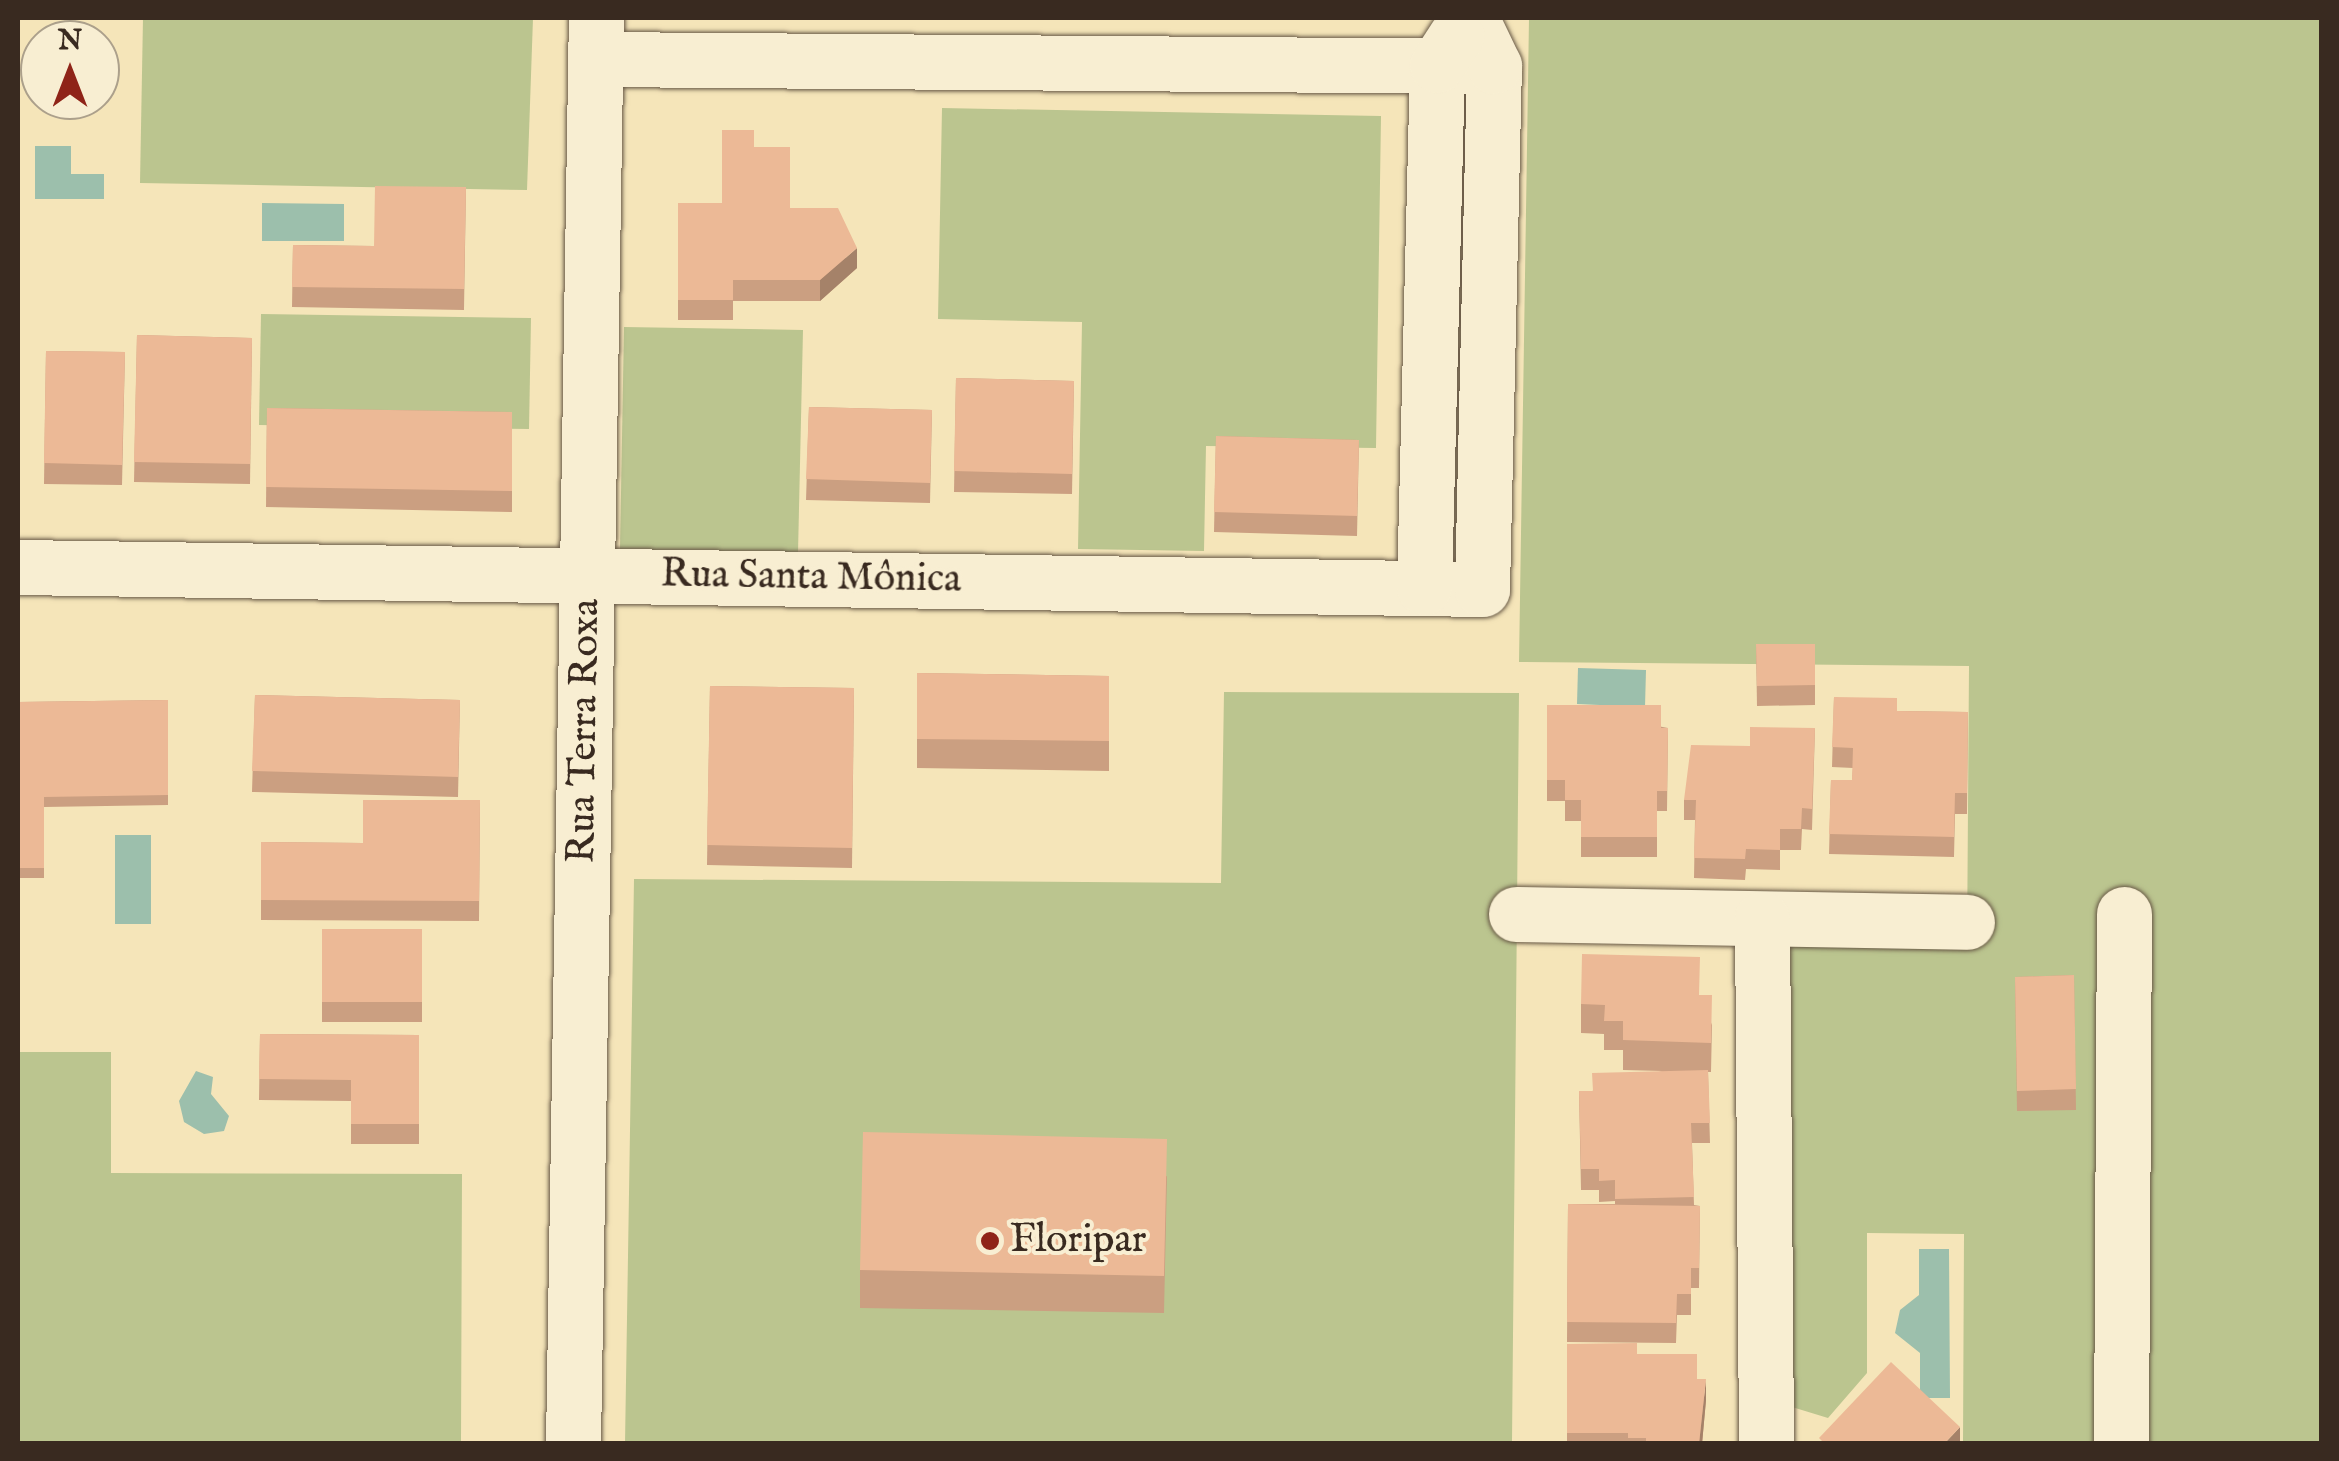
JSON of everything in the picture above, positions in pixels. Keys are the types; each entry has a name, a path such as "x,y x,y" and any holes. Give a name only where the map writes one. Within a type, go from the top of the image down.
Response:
{"street":[{"path":"596,38 1437,65 1494,66 1470,18 1437,65 1424,587"},
{"name":"Rua Terra Roxa","path":"573,1444 596,38"},
{"name":"Rua Santa Mônica","path":"18,566 1482,589 1494,66"},
{"path":"1516,914 1967,922"},
{"path":"2122,1444 2124,914"},
{"path":"1762,919 1766,1444"}],"green space":[{"path":"143,18 533,18 527,190 140,183"},
{"path":"1529,18 2321,18 2321,1443 1963,1443 1964,1234 1867,1233 1867,1373 1828,1418 1792,1407 1788,946 1967,949 1969,666 1519,662"},
{"path":"942,108 1381,116 1376,448 1206,446 1204,551 1078,549 1082,322 938,319"},
{"path":"261,314 531,318 529,429 259,425"},
{"path":"624,327 803,330 798,553 620,550"},
{"path":"1224,692 1519,693 1512,1443 625,1444 634,879 1221,883"},
{"path":"18,1052 111,1052 111,1173 462,1174 461,1443 18,1443"}],"shaded area":[{"path":"35,146 71,146 71,174 104,174 104,199 35,199"},
{"path":"262,203 344,204 344,241 262,241"},
{"path":"1578,668 1646,670 1645,707 1577,704"},
{"path":"115,835 151,835 151,924 115,924"},
{"path":"196,1071 213,1077 211,1094 229,1116 224,1131 204,1134 184,1122 179,1101"},
{"path":"1919,1249 1949,1249 1950,1398 1920,1398 1920,1353 1895,1333 1900,1310 1919,1295"}],"building":[{"path":"722,130 754,130 754,147 790,147 790,208 838,208 857,248 820,280 733,280 733,300 678,300 678,203 722,203"},
{"path":"375,186 466,187 464,289 292,287 293,245 374,246"},
{"path":"137,335 252,338 250,464 134,462"},
{"path":"46,351 125,352 122,465 44,463"},
{"path":"956,378 1074,381 1072,474 954,471"},
{"path":"809,407 932,410 930,483 806,479"},
{"path":"267,408 512,412 512,491 266,487"},
{"path":"1216,436 1359,440 1357,516 1214,512"},
{"path":"1756,644 1815,644 1815,685 1757,686"},
{"path":"917,673 1109,676 1109,741 917,739"},
{"path":"710,686 854,688 852,848 707,845"},
{"path":"255,695 460,700 458,777 252,771"},
{"path":"1834,697 1897,698 1897,711 1968,712 1967,793 1955,793 1954,837 1829,834 1831,780 1852,780 1853,748 1832,747"},
{"path":"168,700 168,795 44,797 44,868 18,868 18,702"},
{"path":"1547,705 1661,705 1661,728 1668,728 1667,791 1657,791 1657,837 1581,837 1581,800 1565,800 1565,780 1547,780"},
{"path":"1750,727 1815,728 1812,809 1802,808 1801,829 1780,829 1780,850 1746,849 1745,859 1694,858 1696,800 1684,800 1691,745 1750,746"},
{"path":"363,800 480,800 479,901 261,900 261,842 363,843"},
{"path":"322,929 422,929 422,1002 322,1002"},
{"path":"1582,954 1700,957 1699,995 1712,995 1711,1043 1623,1040 1623,1021 1604,1021 1605,1005 1581,1004"},
{"path":"2074,975 2076,1089 2017,1091 2015,977"},
{"path":"260,1034 419,1035 419,1124 351,1124 351,1080 259,1079"},
{"path":"1708,1070 1710,1123 1691,1123 1694,1197 1615,1199 1615,1180 1599,1181 1599,1169 1581,1169 1579,1091 1593,1091 1592,1073"},
{"path":"863,1132 1167,1139 1164,1276 860,1270"},
{"path":"1568,1204 1700,1206 1699,1268 1691,1268 1691,1294 1677,1294 1676,1323 1567,1322"},
{"path":"1637,1343 1637,1354 1697,1354 1697,1379 1706,1379 1699,1444 1646,1444 1646,1438 1628,1438 1628,1433 1567,1433 1567,1344"},
{"path":"1891,1362 1960,1427 1944,1444 1825,1444 1819,1438"}],"place":[{"name":"Floripar","path":"990,1241"}]}
